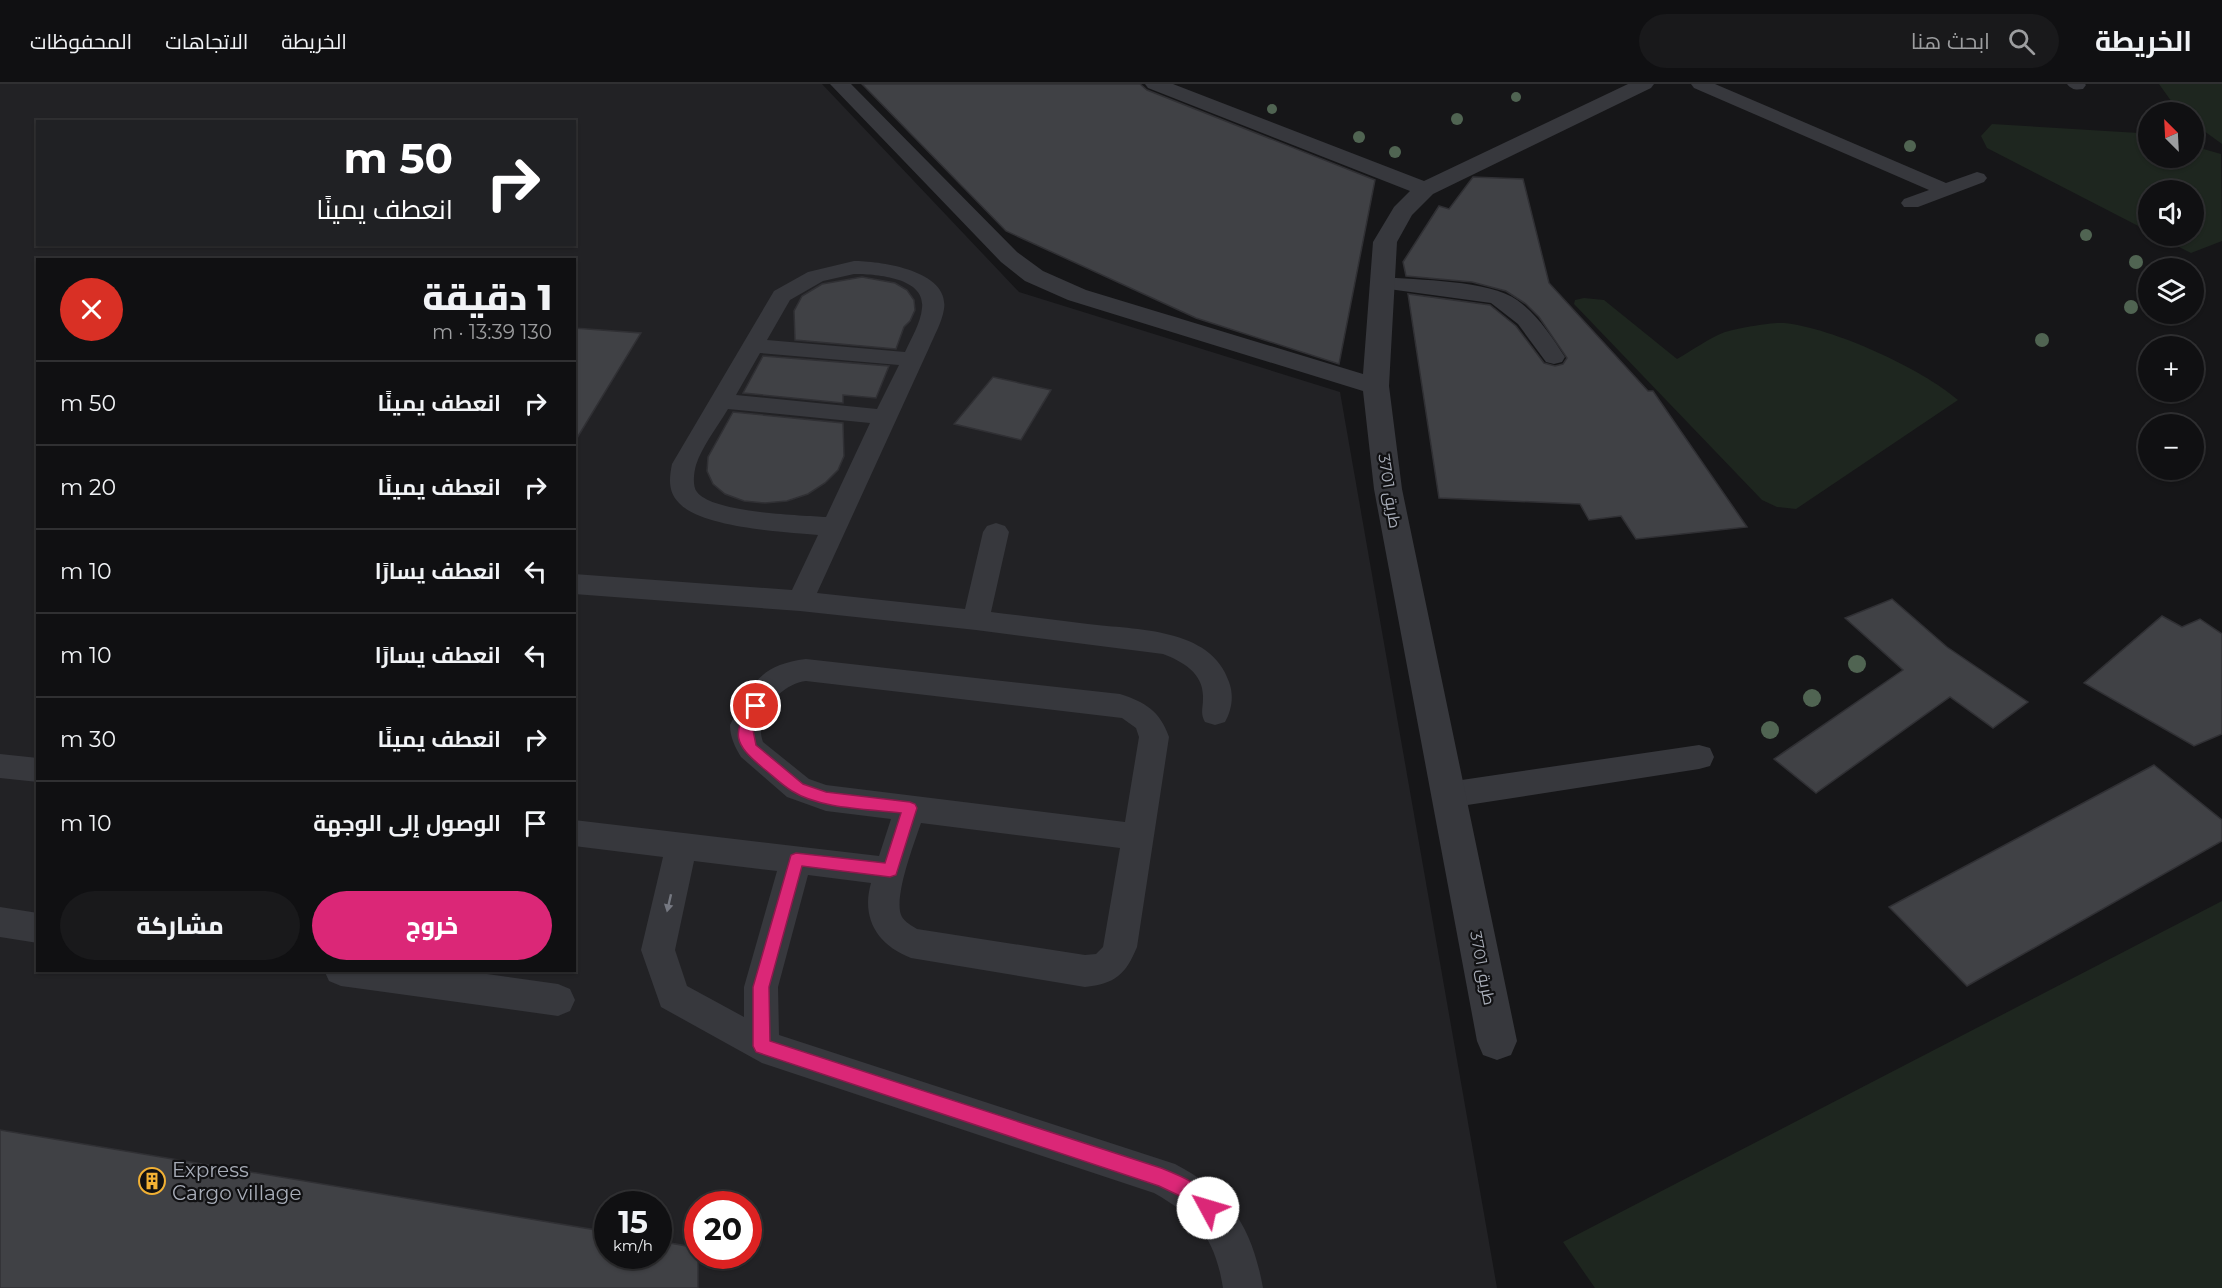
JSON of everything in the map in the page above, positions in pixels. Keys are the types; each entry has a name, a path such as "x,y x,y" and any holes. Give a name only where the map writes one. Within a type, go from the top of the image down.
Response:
{"street":[{"path":"840,84 1009,257 1034,276 1077,295 1376,386"},
{"path":"1155,84 1425,189"},
{"name":"طريق 3701","path":"1497,1041 1388,489 1376,386 1385,242 1402,212 1425,189 1644,84"}],"lane":[{"path":"1700,84 1725,88 1946,190"},
{"path":"1911,203 1977,178"},
{"path":"800,601 835,527 933,309 932,297 924,286 911,277 894,271 875,268 833,270 796,285 782,296 684,464 680,482 688,499 707,511 835,527"},
{"path":"1381,283 1488,294 1505,300 1517,309 1554,357"},
{"path":"753,346 911,359"},
{"path":"721,401 885,417"},
{"path":"976,620 996,532"},
{"path":"576,584 800,601 1164,644 1183,649 1200,659 1212,673 1219,700 1215,714"},
{"path":"910,808 884,892 883,905 884,917 890,928 900,938 911,943 1085,971 1098,970 1109,966 1120,947 1138,837 1154,737 1151,726 1144,716 1120,705 806,670 791,672 766,687 745,725 744,733 751,749 798,788 812,794 834,799 910,808 1138,837"},
{"path":"1448,795 1699,757"},
{"path":"0,766 36,770"},
{"path":"576,833 890,871"},
{"path":"681,846 658,950 673,996 762,1046 1161,1178 1187,1190 1208,1208 1227,1232 1240,1264 1243,1288"},
{"path":"762,1046 761,987 796,859"},
{"path":"0,922 36,928"},
{"path":"355,972 558,1000"}],"shaded area":[{"path":"0,84 822,84 1019,292 1340,392 1497,1288 0,1288"},
{"path":"2159,84 2222,84 2222,144 2204,131 2204,102 2172,102"},
{"path":"1992,124 2138,133 2138,168 2204,168 2204,149 2221,154 2222,241 2191,253 2177,246 2204,246 2204,180 2138,180 2138,226 1987,148 1981,136"},
{"path":"1584,298 1604,300 1677,359 1725,332 1771,323 1784,323 1827,333 1876,351 1922,375 1958,400 1796,509 1777,507 1762,500 1574,304 1575,300"},
{"path":"2222,901 2222,1288 1595,1288 1563,1242"}],"building":[{"path":"862,84 1140,84 1147,90 1375,180 1339,364 1196,318 1006,231"},
{"path":"1473,177 1523,179 1549,283 1648,391 1653,391 1747,527 1636,539 1621,516 1589,520 1580,504 1439,498 1408,294 1490,305 1516,326 1544,363 1555,366 1563,364 1567,358 1539,317 1526,304 1506,291 1472,282 1406,276 1403,262 1439,206 1449,209"},
{"path":"862,277 895,283 907,290 914,300 915,310 904,327 896,349 795,340 794,311 802,296 822,284"},
{"path":"576,328 641,333 576,440"},
{"path":"763,356 889,366 876,398 843,395 843,403 743,393"},
{"path":"993,377 1051,390 1021,440 954,424"},
{"path":"733,412 843,423 844,456 838,470 825,483 808,494 787,501 765,503 744,501 725,494 713,484 707,471 708,457"},
{"path":"1892,599 1947,647 2028,702 1993,728 1950,697 1816,793 1774,759 1903,670 1845,618"},
{"path":"2162,616 2182,627 2200,619 2222,634 2222,734 2194,746 2084,683"},
{"path":"2154,765 2222,820 2222,841 1967,986 1889,907"},
{"name":"Express Cargo village","path":"0,1130 594,1230 594,1269 672,1269 672,1243 684,1246 684,1269 698,1269 698,1288 0,1288"}],"place":[{"name":"Express Cargo village","path":"152,1181"}],"route":[{"path":"756,706 745,725 746,741 751,749 798,788 826,798 910,808 890,871 796,859 761,987 762,1046 1161,1178 1187,1190 1208,1208"}]}
